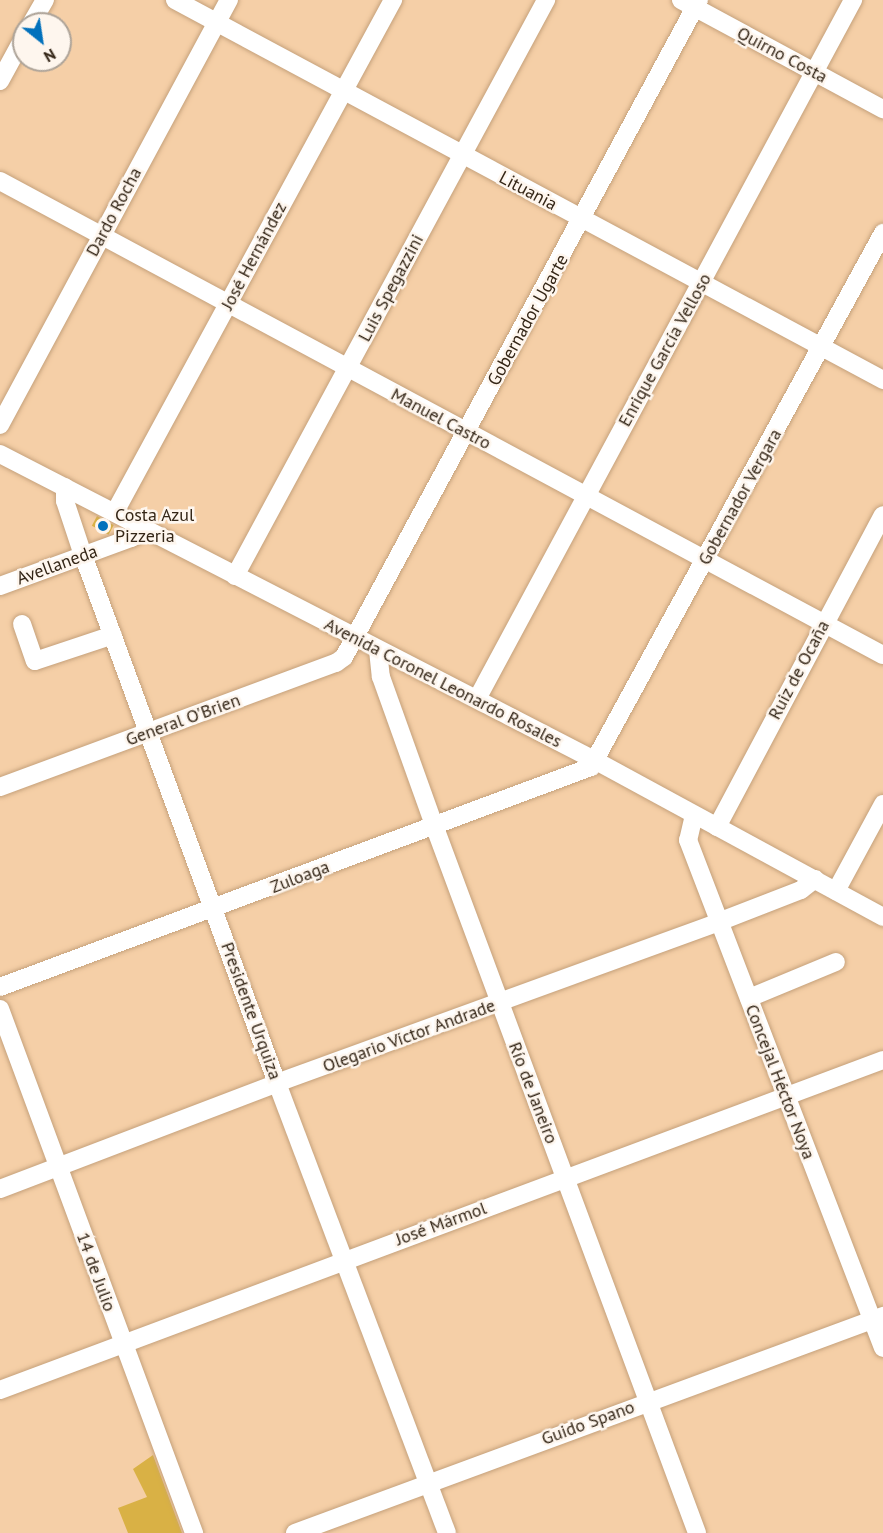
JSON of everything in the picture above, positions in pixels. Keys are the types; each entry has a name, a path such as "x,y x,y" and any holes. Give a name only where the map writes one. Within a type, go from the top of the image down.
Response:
{"street":[{"name":"Lituania","path":"175,0 883,380"},
{"name":"Dardo Rocha","path":"0,425 229,0"},
{"name":"José Hernández","path":"115,512 341,91 393,0"},
{"name":"Luis Spegazzini","path":"235,576 546,0"},
{"name":"Enrique García Velloso","path":"477,699 853,0"},
{"name":"Quirno Costa","path":"691,2 883,109"},
{"name":"Gobernador Ugarte","path":"356,639 582,220 691,2"},
{"path":"0,81 12,59"},
{"name":"Manuel Castro","path":"0,181 883,655"},
{"name":"Gobernador Vergara","path":"596,761 883,233"},
{"name":"Avenida Coronel Leonardo Rosales","path":"0,454 596,761 883,917"},
{"name":"Presidente Urquiza","path":"65,487 65,501 83,555 277,1083 447,1533"},
{"name":"Ruiz de Ocaña","path":"717,826 883,515"},
{"name":"Avellaneda","path":"0,586 131,538 146,529"},
{"path":"22,624 35,661 113,635"},
{"name":"General O'Brien","path":"0,787 336,663 356,639"},
{"name":"Río de Janeiro","path":"378,650 381,677 434,825 697,1533"},
{"name":"Zuloaga","path":"0,987 434,825 584,772 596,761"},
{"path":"836,891 883,804"},
{"name":"Concejal Héctor Noya","path":"694,815 688,840 721,921 784,1097 878,1318 883,1348"},
{"name":"Olegario Víctor Andrade","path":"0,1189 277,1083 499,1004 721,921 801,890 815,879"},
{"path":"749,998 836,962"},
{"name":"14 de Julio","path":"0,1009 194,1533"},
{"name":"José Mármol","path":"0,1390 883,1060"},
{"name":"Guido Spano","path":"295,1533 428,1482 878,1318"}],"building":[{"name":"Costa Azul Pizzeria","path":"97,516 114,525 109,535 92,526"},
{"path":"153,1455 182,1533 128,1533 118,1508 147,1497 133,1469"}],"place":[{"name":"Costa Azul Pizzeria","path":"103,526"}]}
